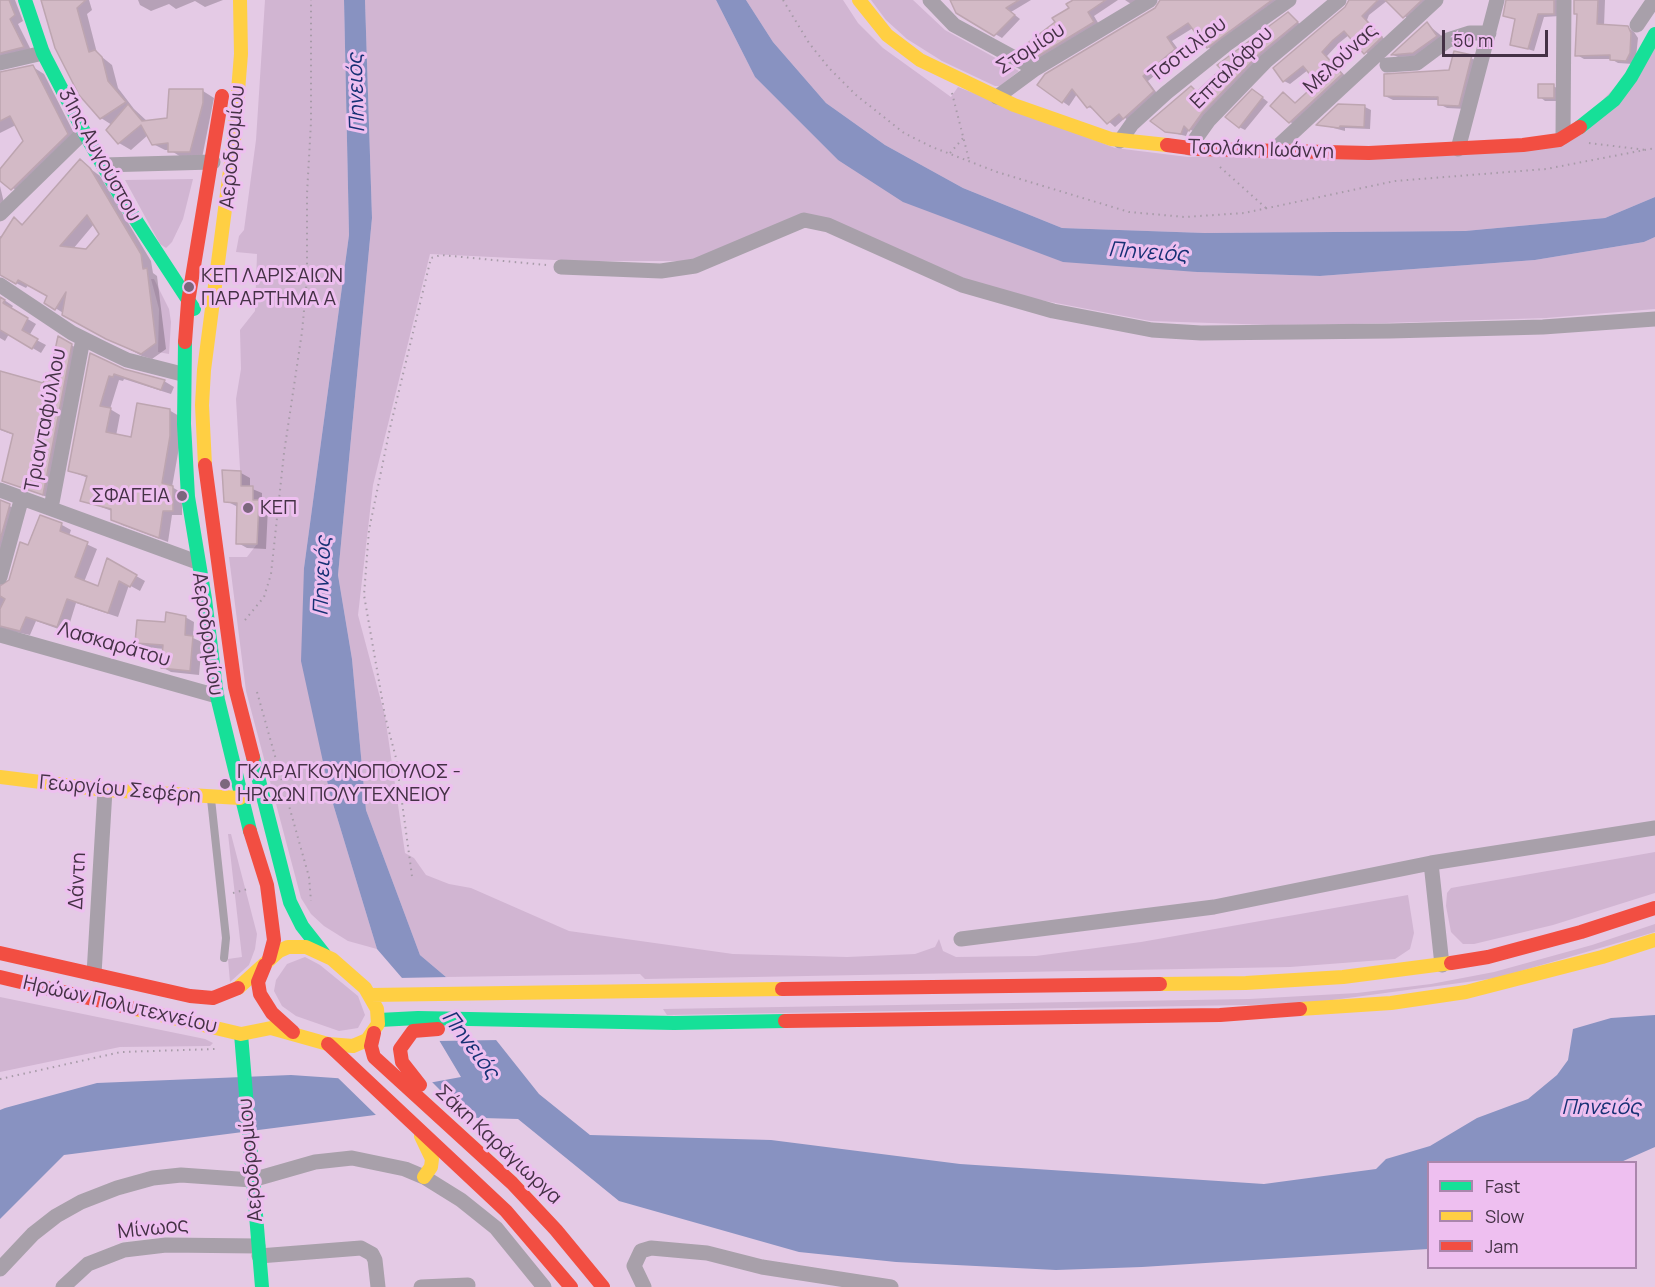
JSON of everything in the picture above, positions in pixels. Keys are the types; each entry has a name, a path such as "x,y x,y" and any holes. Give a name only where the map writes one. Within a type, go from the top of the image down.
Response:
{"main road":[{"name":"31ης Αυγούστου","path":"25,0 43,53 84,132 122,199 188,302"},
{"name":"Αεροδρομίου","path":"238,0 231,15 213,162 188,302 182,374 188,497 197,562 205,599 216,696 240,798 270,902 274,940 267,962"},
{"name":"Αεροδρομίου","path":"238,0 241,54 234,151 203,388 206,464 220,592 235,687 290,902 302,926 324,954"},
{"name":"Τσολάκη Ιωάννη","path":"859,0 880,27 900,46 920,60 997,97 1045,118 1120,141 1189,148 1275,148 1369,153 1523,145 1561,138 1594,118 1614,100 1631,77 1655,34"},
{"path":"188,302 210,330"},
{"name":"Γεωργίου Σεφέρη","path":"0,777 105,790 240,798"},
{"path":"370,995 652,989 1246,983 1377,975 1442,965 1545,942 1655,908"},
{"path":"376,1027 370,995 359,982 324,954 297,946 279,951 250,980 232,992 225,1013 227,1023 241,1034 265,1027 328,1044 357,1045 376,1027 466,1018 674,1023 1220,1015 1341,1007 1466,992 1602,957 1655,940"},
{"name":"Ηρώων Πολυτεχνείου","path":"0,953 190,996 217,998 232,992"},
{"path":"267,962 258,982 260,994 272,1013 298,1035"},
{"name":"Ηρώων Πολυτεχνείου","path":"0,977 241,1034"},
{"path":"415,1024 403,1042 400,1057 409,1074 433,1100 443,1119"},
{"name":"Σάκη Καράγιωργα","path":"376,1027 371,1046 374,1057 472,1145 556,1230 603,1287"},
{"name":"Αεροδρομίου","path":"241,1034 262,1287"},
{"path":"328,1044 429,1143 506,1211 571,1287"},
{"path":"424,1178 432,1162 429,1143"}],"street":[{"path":"930,0 954,25 1035,69"},
{"name":"Στομίου","path":"997,97 1035,69 1150,0"},
{"name":"Τσοτιλίου","path":"1120,141 1132,124 1166,93 1227,44 1289,0"},
{"name":"Επταλόφου","path":"1189,148 1209,120 1266,61 1339,0"},
{"name":"Μελούνας","path":"1275,148 1436,0"},
{"path":"1458,149 1497,0"},
{"path":"1561,138 1564,0"},
{"path":"1637,25 1654,0"},
{"path":"1387,65 1417,63 1448,40 1470,33 1489,33"},
{"path":"0,63 43,53"},
{"path":"0,214 84,132"},
{"path":"103,165 213,162"},
{"path":"561,267 661,271 696,266 804,220 828,225 962,285 1053,312 1152,330 1201,333 1425,330 1543,327 1655,319"},
{"path":"0,285 83,339 128,360 182,374"},
{"name":"Τριανταφύλλου","path":"51,508 83,339"},
{"path":"0,490 197,562"},
{"path":"0,577 22,497"},
{"name":"Λασκαράτου","path":"0,635 216,696"},
{"name":"Δάντη","path":"94,974 105,790"},
{"path":"961,939 1214,907 1431,863 1655,828"},
{"path":"1431,863 1442,965"},
{"path":"0,1269 33,1234 56,1216 81,1202 117,1188 153,1178 181,1175 252,1178 323,1160 352,1158 380,1162 424,1178 488,1221 509,1242 544,1287"},
{"name":"Μίνωος","path":"63,1287 88,1264 124,1250 166,1245 259,1251 362,1248 367,1250 375,1260 378,1287"},
{"path":"644,1287 634,1266 641,1251 651,1248 707,1253 762,1267 891,1287"},
{"path":"422,1287 468,1285"}],"lane":[{"path":"211,797 226,939 224,958"}],"path":[{"path":"242,628 249,614 264,597 272,574 284,453 302,332 307,279 307,195 311,122 310,0"},
{"path":"957,79 951,97 969,161"},
{"path":"950,154 964,137"},
{"path":"1561,138 1649,150"},
{"path":"1219,166 1266,208"},
{"path":"412,876 396,758 384,716 364,595 369,530 428,264 430,258 441,255 561,267"},
{"path":"255,682 309,877 312,898 309,907"},
{"path":"247,879 250,889"},
{"path":"0,1079 121,1052 201,1050"}],"shaded area":[{"path":"265,0 344,0 349,235 304,568 330,794 377,949 348,941 324,926 311,914 301,898 246,691 229,557 247,557 257,544 259,501 253,500 253,486 241,486 236,399 241,369 240,330 255,311 257,254 236,252 239,236 244,230 256,140"},
{"path":"365,0 716,0 755,77 838,160 1197,272 1320,276 1535,260 1644,242 1655,237 1655,309 1546,318 1353,324 1272,325 1150,321 962,285 808,220 707,261 575,261 430,254 373,485 358,615 385,716 405,853 414,858 426,875 449,884 471,888 569,931 733,954 847,957 915,954 935,947 939,939 943,951 956,957 1036,956 1141,942 1408,895 1414,933 1410,949 1395,959 1290,967 645,979 640,974 446,977 420,955 366,810 352,659 338,575 372,218"},
{"path":"746,0 843,0 858,23 883,48 951,97 958,87 1115,148 1188,157 1562,143 1655,45 1655,197 1605,218 1465,231 1205,233 1062,228 963,188 885,145 826,103 773,42"},
{"path":"871,0 913,0 945,30 1019,71 1000,86 995,86 942,61 907,39 886,20"},
{"path":"193,179 183,219 172,242 166,248 160,244 125,180"},
{"path":"151,279 154,279 169,309 171,322 169,354 158,352 159,309"},
{"path":"228,834 231,834 257,934 255,949 249,965 230,982 228,959 242,957"},
{"path":"1655,852 1655,893 1553,925 1474,944 1463,944 1451,932 1446,906 1447,893 1451,888"},
{"path":"1655,924 1655,932 1497,978 1303,1004 667,1015 663,1009 1249,999 1357,993 1431,984 1494,972 1592,945"},
{"path":"305,957 320,965 358,996 365,1015 358,1028 339,1031 296,1016 282,1006 274,991 276,980 287,964"},
{"path":"0,997 205,1039 213,1043 210,1046 120,1047 0,1072"}],"water":[{"name":"Πηνειός","path":"344,0 365,0 372,218 338,575 352,659 366,810 420,955 446,977 539,1094 590,1135 771,1140 960,1164 1264,1184 1376,1169 1386,1159 1430,1146 1477,1118 1528,1099 1557,1075 1568,1060 1573,1029 1611,1018 1655,1015 1655,1147 1623,1161 1427,1161 1427,1249 1142,1267 1056,1270 896,1262 799,1252 619,1201 518,1119 375,1115 64,1155 0,1219 0,1110 5,1108 97,1083 291,1075 423,1084 461,1077 402,978 377,949 330,794 301,661 304,568 349,235"},
{"name":"Πηνειός","path":"716,0 746,0 773,42 826,103 885,145 963,188 1062,228 1205,233 1465,231 1605,218 1655,197 1655,237 1644,242 1535,260 1320,276 1197,272 1063,262 903,202 838,160 755,77"}],"pier":[{"path":"450,977 500,1040 437,1041 398,978"},
{"path":"335,1075 430,1080 471,1121 379,1118"}],"building":[{"path":"0,0 9,0 15,15 10,19 24,47 0,53"},
{"path":"41,0 86,0 77,8 89,52 95,50 102,57 108,81 126,102 100,119 79,95 55,48"},
{"path":"950,0 1019,0 1006,8 1015,15 994,36 956,13"},
{"path":"1073,0 1106,0 1088,12 1094,22 1035,58 1025,45 1055,22 1052,18 1069,8 1066,4"},
{"path":"1160,0 1272,0 1207,48 1188,23 1167,37 1175,49 1143,76 1154,91 1123,119 1119,114 1107,124 1090,106 1087,108 1072,89 1062,103 1037,85 1045,74 1155,8"},
{"path":"1349,0 1378,0 1362,16 1382,37 1364,54 1344,31 1333,40 1322,52 1342,74 1289,123 1270,106 1283,92 1295,103 1317,83 1303,66 1283,82 1273,68 1345,7"},
{"path":"1385,0 1422,0 1403,18"},
{"path":"1506,0 1554,0 1554,14 1538,14 1528,49 1510,45 1515,19 1503,16"},
{"path":"1574,0 1598,0 1597,24 1628,26 1631,33 1630,53 1626,61 1610,60 1610,55 1575,56 1577,14 1574,14"},
{"path":"1288,12 1298,22 1259,54 1202,113 1189,131 1184,126 1181,134 1165,132 1150,121 1191,86 1197,92 1221,69 1217,65"},
{"path":"1427,22 1437,36 1413,53 1391,55"},
{"path":"1454,51 1472,55 1459,106 1438,105 1438,97 1384,96 1384,74 1449,70"},
{"path":"33,65 68,134 11,190 0,181 0,169 23,141 10,116 0,121 0,72"},
{"path":"1538,84 1554,84 1554,98 1538,98"},
{"path":"169,89 203,89 203,103 190,152 168,152 168,143 152,145 141,125 118,144 106,130 128,104 142,121 167,118"},
{"path":"1252,89 1263,97 1239,128 1225,117"},
{"path":"1338,104 1365,105 1364,127 1340,126 1339,128 1316,125"},
{"path":"80,159 90,168 141,254 143,269 147,268 156,343 141,354 106,339 62,315 66,292 55,310 44,303 47,296 18,280 16,284 0,275 0,239 14,217 22,225","holes":["87,215 99,234 86,249 60,246"]},
{"path":"0,297 5,300 3,303 28,318 22,330 38,339 32,349 0,330"},
{"path":"58,336 72,344 43,495 2,481 13,434 0,429 0,371 43,383 46,373 50,374"},
{"path":"90,353 124,369 165,380 161,390 114,374 113,377 109,376 100,406 111,408 106,432 131,437 137,403 170,409 170,436 162,483 173,486 173,511 163,511 159,538 111,520 111,509 80,501 87,476 68,471"},
{"name":"ΚΕΠ","path":"222,470 241,471 241,486 253,486 253,500 259,500 257,544 236,544 237,503 224,502"},
{"path":"0,500 10,504 0,540"},
{"path":"40,515 62,523 60,531 88,542 75,577 98,586 107,558 137,575 130,587 119,581 108,613 67,599 57,627 26,617 20,631 0,626 0,609 5,599 0,596 0,586 9,580 20,542 28,545"},
{"path":"166,612 186,616 185,635 193,636 190,671 161,668 163,645 135,643 137,620 165,622"}],"traffic: fast":[{"path":"25,0 43,53 84,132 122,199 194,309"},
{"path":"1580,127 1614,100 1631,77 1655,34"},
{"path":"185,342 184,424 188,497 205,599 217,696 250,831"},
{"path":"253,757 290,902 302,926 324,954"},
{"path":"379,1020 418,1018 674,1023 785,1021"},
{"path":"241,1034 262,1287"}],"traffic: slow":[{"path":"205,465 202,405 204,370 234,140 241,54 240,0"},
{"path":"859,0 887,35 920,60 1014,105 1111,139 1167,145"},
{"path":"0,777 105,790 240,798"},
{"path":"1300,1009 1391,1003 1466,992 1602,957 1655,940"},
{"path":"135,1009 241,1034 271,1028 328,1044 353,1046 367,1040 378,1024 377,1009 365,988 332,959 306,947 288,947 279,951 238,988"},
{"path":"1160,984 1246,983 1343,977 1451,963"},
{"path":"370,995 782,989"},
{"path":"421,1136 432,1159 431,1167 424,1177"}],"traffic: jam":[{"path":"185,342 188,302 222,96"},
{"path":"1167,145 1197,149 1369,153 1523,145 1559,140 1580,127"},
{"path":"205,465 235,687 253,757"},
{"path":"250,831 267,885 274,940 269,959"},
{"path":"1451,963 1488,957 1581,932 1655,908"},
{"path":"0,953 190,996 213,998 238,988"},
{"path":"265,965 258,982 260,994 272,1013 293,1032"},
{"path":"0,977 135,1009"},
{"path":"782,989 1160,984"},
{"path":"785,1021 1220,1015 1300,1009"},
{"path":"420,1085 402,1062 400,1049 413,1031 438,1029"},
{"path":"374,1033 371,1046 374,1057 512,1183 556,1230 603,1287"},
{"path":"328,1044 506,1211 571,1287"}],"place":[{"name":"ΚΕΠ ΛΑΡΙΣΑΙΩΝ ΠΑΡΑΡΤΗΜΑ A","path":"189,287"},
{"name":"ΣΦΑΓΕΙΑ","path":"182,496"},
{"name":"ΚΕΠ","path":"248,508"},
{"name":"ΓΚΑΡΑΓΚΟΥΝΟΠΟΥΛΟΣ - ΗΡΩΩΝ ΠΟΛΥΤΕΧΝΕΙΟΥ","path":"225,784"}]}
